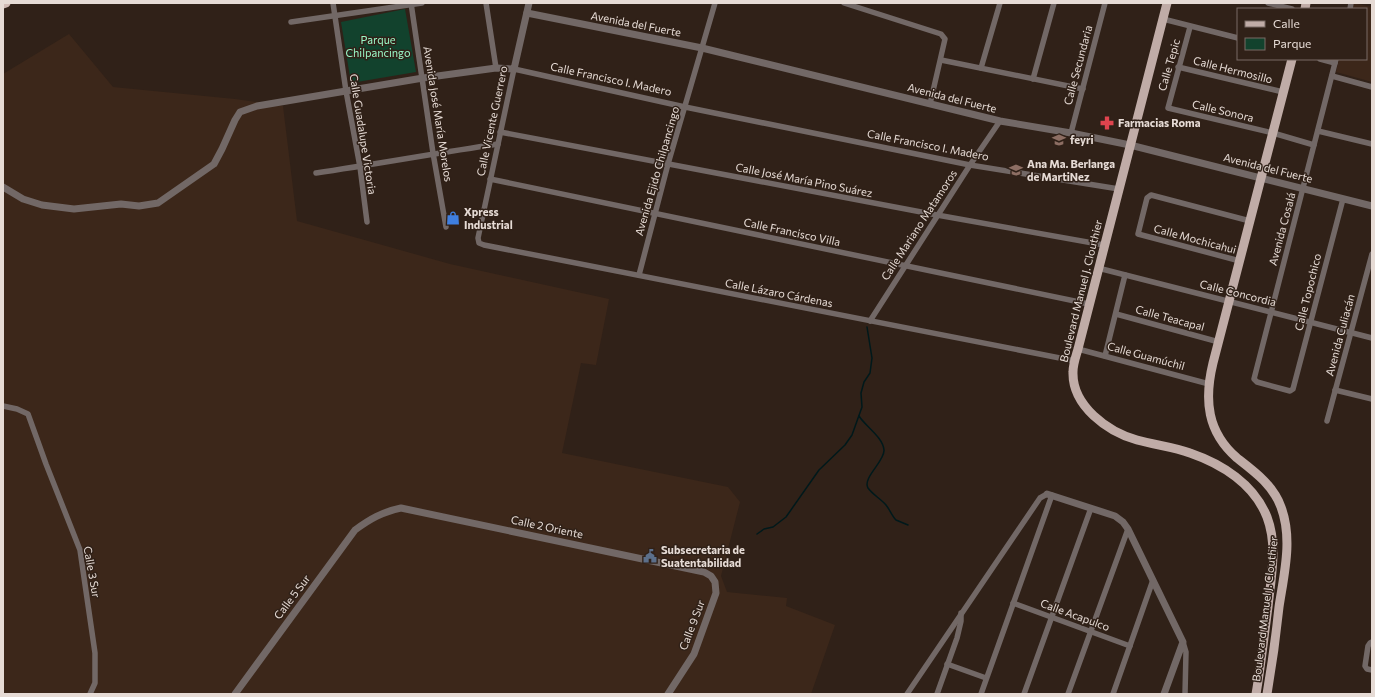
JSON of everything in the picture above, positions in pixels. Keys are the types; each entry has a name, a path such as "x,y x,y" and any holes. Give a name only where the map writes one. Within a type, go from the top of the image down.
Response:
{"main road":[{"name":"Boulevard Manuel J. Clouthier","path":"1167,3 1098,268 1073,372 1077,392 1085,406 1100,422 1114,431 1126,436 1189,452 1224,468 1248,488 1262,507 1272,537 1274,552 1256,694"},
{"name":"Boulevard Manuel J. Clouthier","path":"1267,694 1286,557 1286,530 1281,506 1271,489 1255,471 1230,450 1218,433 1210,412 1208,397 1209,384 1229,301 1292,60"}],"street":[{"name":"Calle Guadalupe Victoria","path":"333,3 346,91 360,167 367,222"},
{"path":"291,22 422,3"},
{"path":"486,3 496,68"},
{"name":"Calle Vicente Guerrero","path":"479,243 478,238 490,179 529,3"},
{"name":"Avenida Ejido Chilpancingo","path":"639,275 668,164 715,3"},
{"path":"844,3 944,36 946,39 930,104"},
{"path":"981,68 1000,3"},
{"path":"1033,79 1054,3"},
{"name":"Calle Secundaria","path":"1072,133 1105,3"},
{"path":"1268,3 1288,8"},
{"name":"Avenida José María Morelos","path":"411,4 446,227"},
{"name":"Avenida del Fuerte","path":"527,13 702,48 1000,121 1072,133 1130,145 1372,206"},
{"path":"1163,19 1237,38"},
{"name":"Calle Tepic","path":"1168,108 1190,27"},
{"path":"941,60 1083,88"},
{"name":"Avenida Cosalá","path":"1292,391 1254,381 1254,379 1270,312 1336,61"},
{"name":"Calle Hermosillo","path":"1178,67 1283,92"},
{"name":"Calle Francisco I. Madero","path":"3,187 23,199 42,206 74,210 121,204 139,206 158,203 214,164 240,112 257,106 423,78 496,68 514,69 685,107 970,165 1119,189"},
{"path":"1332,76 1372,87"},
{"name":"Calle Sonora","path":"1168,108 1273,133 1314,145"},
{"name":"Calle Mariano Matamoros","path":"870,321 937,215 1000,121"},
{"path":"1318,131 1372,144"},
{"name":"Calle José María Pino Suárez","path":"500,132 937,215 1104,245"},
{"path":"316,174 434,153 498,144"},
{"name":"Calle Francisco Villa","path":"490,179 1089,304"},
{"name":"Calle Mochicahui","path":"1240,262 1138,234 1148,196 1151,195 1250,221"},
{"name":"Calle Topochico","path":"1292,391 1343,199"},
{"name":"Calle Lázaro Cárdenas","path":"479,243 1075,361"},
{"name":"Avenida Culiacán","path":"1327,421 1372,254"},
{"name":"Calle Concordia","path":"1098,268 1372,338"},
{"path":"1105,356 1125,275"},
{"name":"Calle Teacapal","path":"1116,314 1219,342"},
{"name":"Calle Guamúchil","path":"1078,348 1209,384"},
{"path":"1335,390 1372,400"},
{"name":"Calle 3 Sur","path":"3,406 17,409 28,414 80,550 95,653 95,683 90,694"},
{"path":"988,694 981,693 1050,494"},
{"path":"907,694 1040,498 1050,494 1120,518 1128,529 1183,642 1186,652 1185,694"},
{"name":"Calle 2 Oriente","path":"372,517 389,510 401,508 704,572 711,576 715,582"},
{"path":"1024,694 1091,508"},
{"name":"Calle 5 Sur","path":"235,694 355,530 372,517"},
{"path":"1068,694 1092,632 1128,529"},
{"path":"1113,694 1153,580"},
{"name":"Calle 9 Sur","path":"668,694 694,654 716,593 715,582"},
{"name":"Calle Acapulco","path":"1013,603 1130,646"},
{"path":"937,694 959,632 961,613"},
{"path":"1164,694 1183,642"},
{"path":"1372,642 1368,646 1365,666 1367,669 1372,670"},
{"path":"947,664 986,678"}],"shaded area":[{"path":"1353,3 1372,7 1372,82 1336,72 1339,60 1367,60 1367,8 1352,8"},
{"path":"69,34 113,87 235,99 283,106 297,221 450,264 609,299 596,365 581,363 562,453 728,487 740,502 721,576 727,592 787,598 786,606 835,625 811,694 3,694 3,74"}],"green space":[{"name":"Parque Chilpancingo","path":"405,9 416,72 351,83 341,22"}],"waterway":[{"path":"757,534 764,529 773,527 786,517 819,470 845,445 852,435 862,407 861,393 864,382 870,373 872,358 867,327"},
{"path":"859,416 881,441 884,450 881,459 868,479 868,488 886,505 896,520 908,525"}],"place":[{"name":"Farmacias Roma","path":"1107,123"},
{"name":"feyri","path":"1059,140"},
{"name":"Ana Ma. Berlanga de MartiNez","path":"1016,170"},
{"name":"Xpress Industrial","path":"453,218"},
{"name":"Subsecretaria de Suatentabilidad","path":"650,556"}]}
